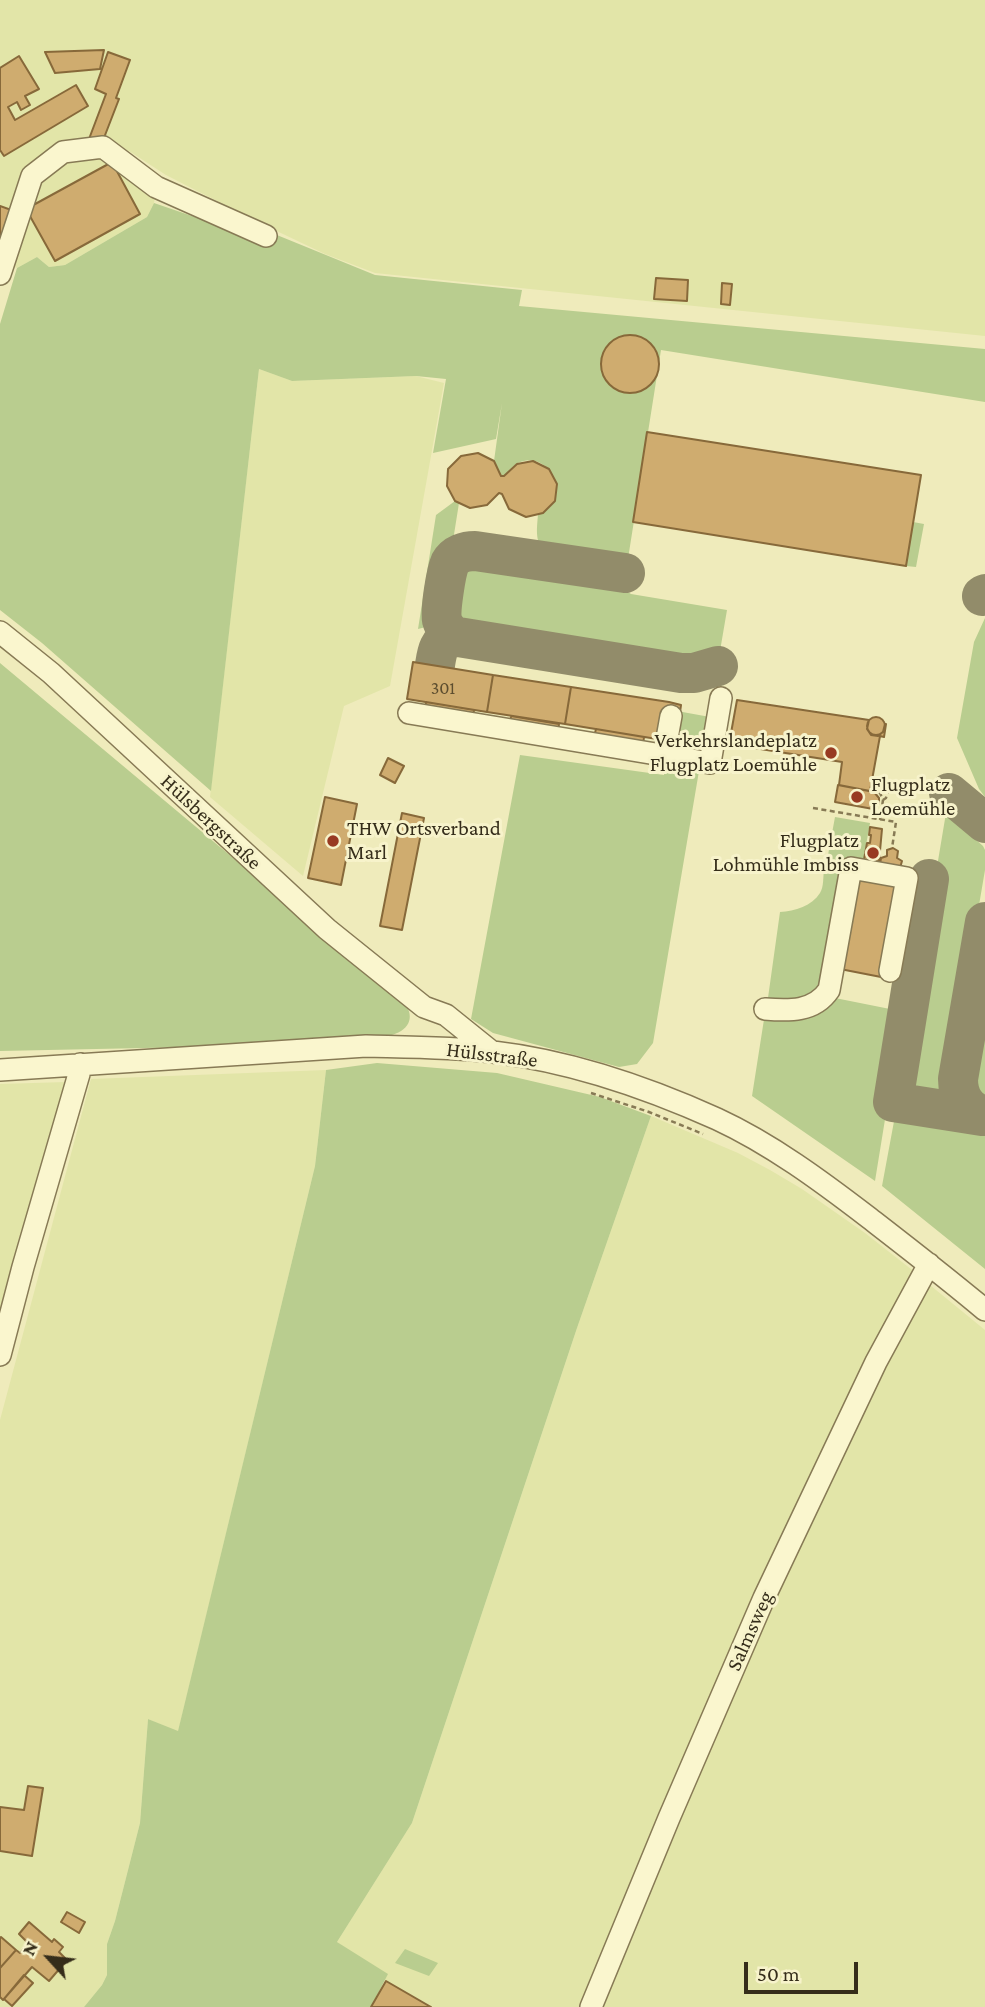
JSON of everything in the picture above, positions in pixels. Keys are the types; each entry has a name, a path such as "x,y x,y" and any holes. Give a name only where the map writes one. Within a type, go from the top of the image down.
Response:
{"street":[{"path":"0,274 32,177 63,152 103,147 156,187 266,236"},
{"name":"Hülsbergstraße","path":"0,632 51,673 327,929 424,1007 446,1015 492,1052"},
{"path":"409,713 710,763 721,698"},
{"path":"664,755 671,716"},
{"path":"765,1009 800,1010 814,1004 829,990 852,867 906,878 890,971"},
{"path":"424,1007 424,1047"},
{"name":"Hülsstraße","path":"0,1069 366,1046 492,1052 592,1072 655,1093 718,1119 776,1151 834,1191 985,1310"},
{"path":"0,1355 80,1064"},
{"name":"Salmsweg","path":"591,2007 764,1598 877,1363 929,1264"}],"path":[{"path":"883,800 887,798 890,784"},
{"path":"871,791 878,792 883,800 880,820"},
{"path":"813,808 896,822 892,848"},
{"path":"582,1090 649,1112 711,1138"}],"green space":[{"path":"0,0 985,0 985,336 375,273 325,254 262,224 166,175 129,151 123,162 156,187 154,203 147,217 65,265 49,267 37,257 17,268 4,263 0,274"},
{"path":"154,203 268,242 272,233 375,275 522,290 519,306 985,349 985,402 661,350 627,565 547,553 543,549 537,536 538,514 549,508 555,499 554,478 539,462 528,460 516,464 501,476 494,461 502,403 496,439 433,453 446,379 416,376 292,381 259,369 211,791 42,643 0,610 0,324 17,268 37,257 49,267 65,265 147,217"},
{"path":"259,369 292,381 416,376 444,383 390,686 344,706 303,876 210,797"},
{"path":"455,501 459,503 452,547 444,553 440,562 432,619 426,627 418,629 436,515"},
{"path":"913,522 924,524 916,567 906,566"},
{"path":"475,560 624,582 625,590 631,594 727,610 720,651 686,660 464,625 452,612 453,589 460,567"},
{"path":"985,618 985,797 957,738 974,642"},
{"path":"0,663 403,1000 410,1017 407,1026 392,1035 241,1046 0,1051"},
{"path":"677,711 710,717 702,758 671,752"},
{"path":"520,755 664,775 665,763 699,771 653,1043 637,1064 619,1067 493,1033 471,1019"},
{"path":"946,813 983,846 985,870 947,1093 939,1099 928,1099 903,1094 900,1088"},
{"path":"835,817 870,823 863,862 826,866"},
{"path":"848,866 821,994 767,1005 780,912 803,907 817,898 822,888 824,870"},
{"path":"985,969 985,1104 971,1089 968,1069"},
{"path":"830,997 900,1011 901,1021 875,1181 752,1096 765,1013"},
{"path":"377,1063 497,1073 600,1097 651,1116 577,1328 412,1823 337,1942 388,1974 371,2007 84,2007 107,1975 107,1944 140,1823 148,1719 178,1731 315,1166 326,1070"},
{"path":"326,1070 315,1166 178,1732 148,1719 140,1823 107,1944 107,1975 84,2007 0,2007 0,1420 91,1079"},
{"path":"66,1082 0,1323 0,1084"},
{"path":"901,1112 985,1126 985,1269 882,1186 895,1116"},
{"path":"651,1116 738,1153 770,1170 865,1233 916,1273 586,2007 371,2007 386,1981 337,1942 412,1823 577,1328"},
{"path":"925,1281 985,1330 985,2007 596,2007 718,1716"},
{"path":"405,1949 438,1963 429,1976 395,1963"}],"building":[{"path":"104,50 100,69 55,73 45,52"},
{"path":"108,52 130,60 102,143 89,139 106,94 95,89"},
{"path":"19,56 39,89 25,96 30,105 21,110 17,102 8,107 15,120 76,85 88,106 4,156 0,150 0,68"},
{"path":"112,162 140,214 55,261 26,209"},
{"path":"0,206 14,211 0,240"},
{"path":"656,278 688,280 687,301 654,299"},
{"path":"722,283 732,284 730,305 721,304"},
{"path":"624,335 636,335 651,343 659,358 659,370 651,385 636,393 624,393 609,385 601,370 601,358 609,343"},
{"path":"647,432 921,475 906,566 633,522"},
{"path":"478,453 494,461 501,476 517,464 533,461 549,469 557,484 555,501 543,513 526,517 509,509 499,493 487,505 470,508 455,501 447,486 448,469 461,456"},
{"path":"413,662 493,675 487,712 407,699"},
{"path":"493,675 571,687 565,724 487,712"},
{"path":"571,687 669,702 681,705 680,712 663,740 565,724"},
{"name":"Verkehrslandeplatz Flugplatz Loemühle","path":"737,700 869,720 867,729 871,735 878,736 886,724 884,737 880,736 870,791 839,785 842,762 729,744"},
{"path":"426,702 474,710 473,718 425,711"},
{"path":"511,716 559,724 558,732 510,724"},
{"path":"876,717 884,722 885,726 880,734 876,735 868,730 867,726 872,718"},
{"path":"596,729 644,737 643,745 594,737"},
{"path":"388,758 404,766 395,783 380,775"},
{"name":"Flugplatz Loemühle","path":"838,785 874,792 879,798 879,804 873,809 835,802"},
{"name":"THW Ortsverband Marl","path":"325,797 357,804 341,885 308,878"},
{"path":"402,813 424,818 402,930 380,926"},
{"name":"Flugplatz Lohmühle Imbiss","path":"870,827 882,829 879,862 876,861 875,867 863,865 867,843 870,843"},
{"path":"893,848 898,851 897,858 902,861 900,868 880,864 881,858 887,856 887,850"},
{"path":"855,872 900,880 881,977 840,969"},
{"path":"28,1786 43,1788 32,1856 0,1851 0,1807 24,1810"},
{"path":"67,1912 85,1922 79,1933 61,1922"},
{"path":"29,1922 52,1942 54,1939 63,1947 59,1952 67,1960 49,1981 32,1967 3,2000 0,1997 0,1968 16,1950 20,1953 28,1943 19,1934"},
{"path":"0,1938 16,1950 0,1968"},
{"path":"24,1975 33,1983 12,2006 4,1999"},
{"path":"386,1981 431,2007 371,2007"}],"taxiway":[{"path":"456,637 444,625 442,608 450,563 461,554 475,551 625,573"},
{"path":"435,665 441,644 452,636 681,673 694,673 718,666"},
{"path":"949,793 985,823"},
{"path":"929,879 893,1102 982,1116"},
{"path":"985,922 958,1079 965,1103 973,1111 985,1116"}],"place":[{"name":"Verkehrslandeplatz Flugplatz Loemühle","path":"831,753"},
{"name":"Flugplatz Loemühle","path":"857,797"},
{"name":"THW Ortsverband Marl","path":"333,841"},
{"name":"Flugplatz Lohmühle Imbiss","path":"873,853"}]}
